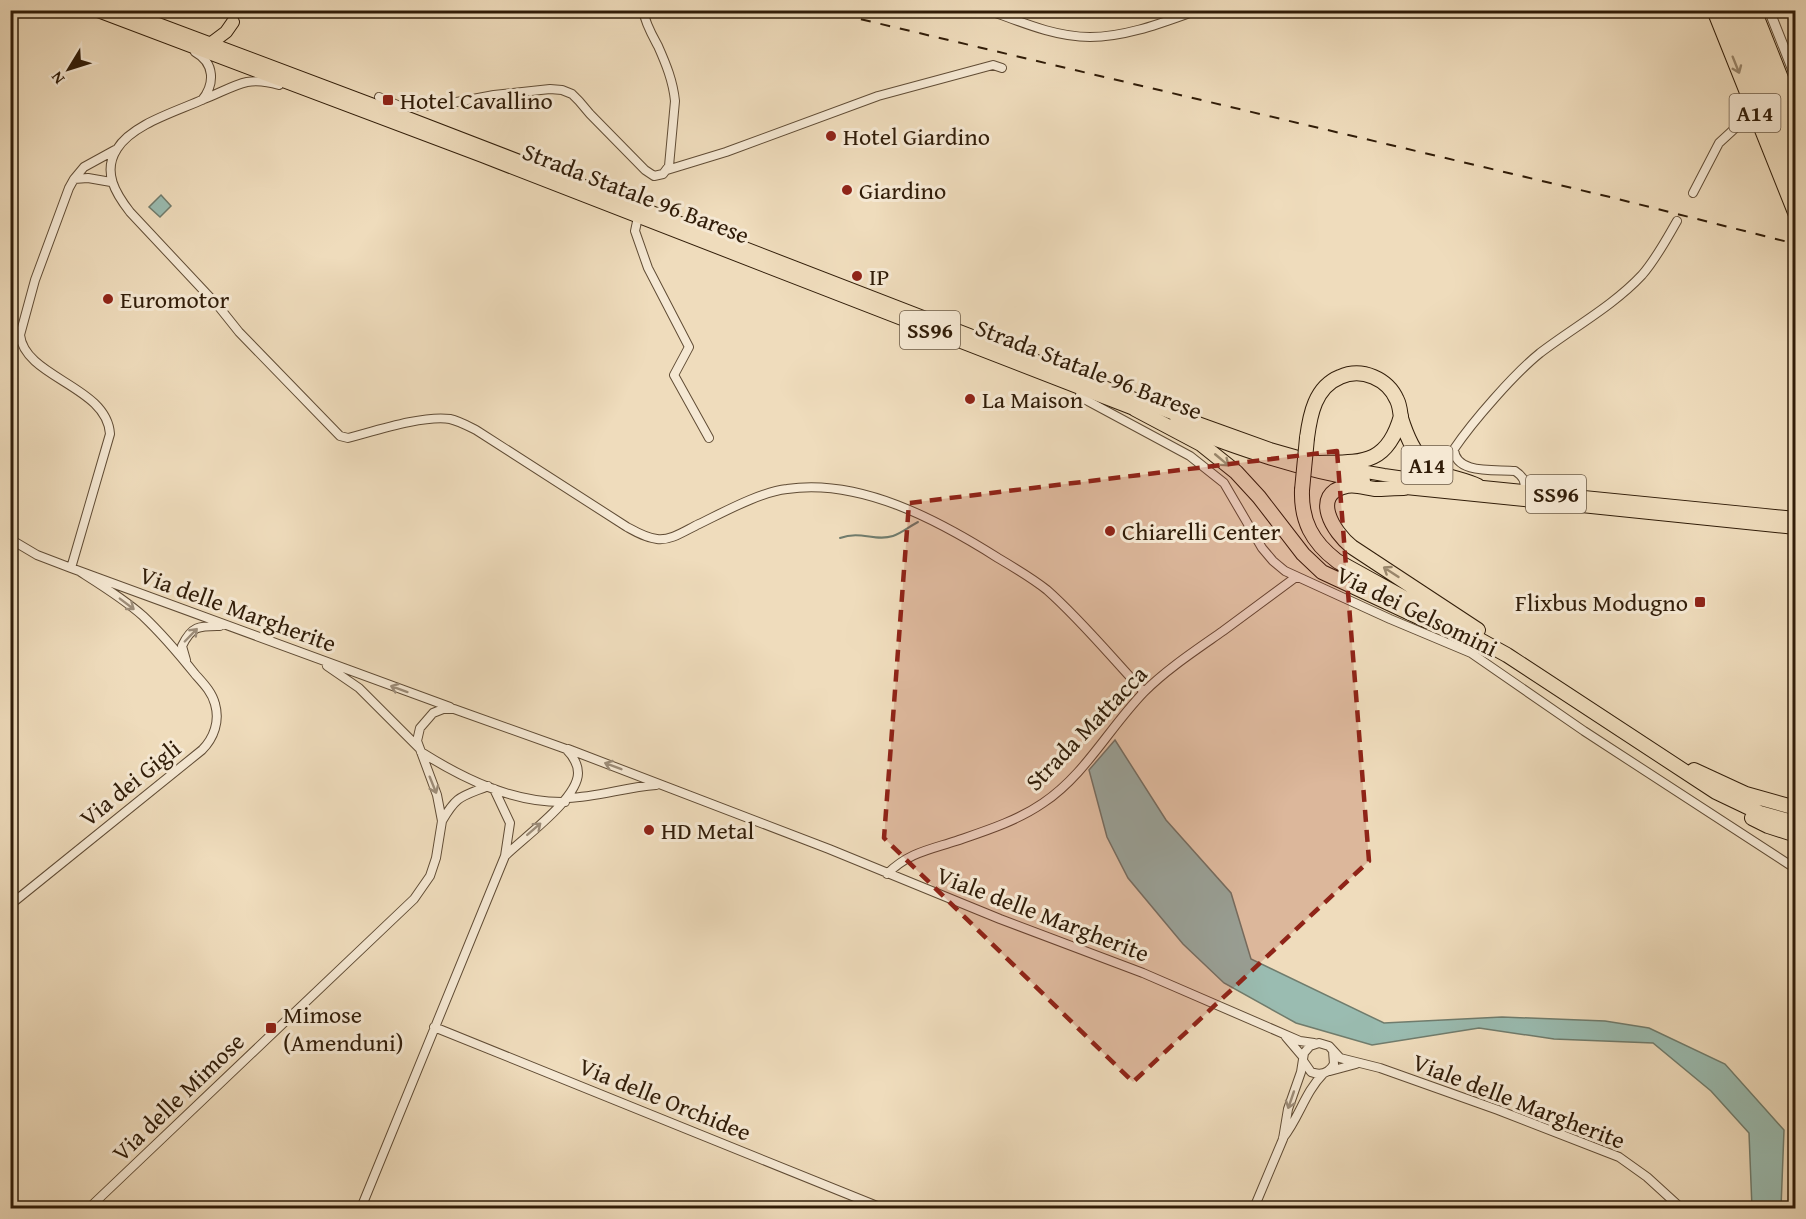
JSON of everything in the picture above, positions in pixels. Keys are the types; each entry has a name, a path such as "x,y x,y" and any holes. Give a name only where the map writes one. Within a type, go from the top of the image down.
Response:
{"highway":[{"name":"A14","path":"1714,10 1796,215"},
{"name":"A14","path":"1729,10 1796,178"},
{"name":"A14","path":"1740,10 1796,149"},
{"name":"A14","path":"1754,10 1796,116"},
{"path":"1401,416 1397,399 1385,384 1361,373 1333,380 1320,393 1311,413 1302,490 1302,504 1307,525 1314,539 1330,555 1420,608 1507,655 1716,792 1748,816 1768,826 1796,835"},
{"path":"1135,409 1201,444 1236,472 1254,490 1303,554 1322,572 1452,632 1484,641"},
{"name":"A14","path":"1317,463 1357,461 1380,453 1392,441 1401,416"},
{"name":"A14","path":"1401,416 1409,441 1425,464 1439,473 1478,486"},
{"path":"1404,488 1376,489 1353,485 1340,489 1331,496 1327,509 1332,525 1352,547 1469,624 1507,655"},
{"path":"1666,760 1746,794 1775,804 1796,808"},
{"path":"1716,792 1760,813 1796,823"}],"main road":[{"name":"Strada Statale 96 Barese","path":"95,10 1082,389 1281,463 1345,478 1404,488 1796,528"},
{"name":"Strada Statale 96 Barese","path":"121,10 235,54 378,102 403,116 1270,449 1317,463 1384,475 1796,518"},
{"path":"210,44 226,32 233,22 231,35 235,54"},
{"path":"378,102 391,104 403,116"}],"street":[{"path":"643,10 667,66 674,90 674,116 667,170"},
{"path":"987,10 1041,30 1090,37 1121,33 1198,10"},
{"path":"1769,10 1796,78"},
{"path":"147,31 165,41 195,52 206,60 210,66 211,82 208,92 201,101"},
{"path":"391,104 410,107 446,104 494,95 550,89 562,90 572,94 650,174 657,176 667,170 726,152 878,96 993,65 1002,68"},
{"path":"75,570 110,434 109,425 98,408 31,357 21,342 20,335 35,280 74,179 84,167 115,150 136,131 156,120 245,83 262,81 278,84 323,101 354,108"},
{"path":"1693,193 1719,143 1744,120"},
{"path":"115,150 111,182 117,195 130,212 240,332 340,436 348,438 425,420 451,420 463,423 627,527 641,535 657,539 670,537 732,508 784,489 810,486 864,495 926,516 1036,581 1072,613 1144,692"},
{"path":"74,179 87,178 111,182"},
{"path":"638,217 634,231 644,260 688,347 674,375 708,438"},
{"path":"1526,491 1524,479 1515,471 1466,467 1456,459 1454,449 1501,393 1538,355 1631,286 1653,261 1677,221"},
{"name":"Via dei Gelsomini","path":"1082,389 1080,394 1086,400 1190,456 1224,483 1262,548 1274,561 1296,577 1471,653 1584,730 1796,868"},
{"name":"Via delle Margherite","path":"10,538 37,555 75,570 566,749 756,822"},
{"name":"Via dei Gigli","path":"10,905 207,745 216,726 216,705 213,696 191,669 142,616 75,570"},
{"name":"Strada Mattacca","path":"887,874 906,858 1019,817 1048,800 1081,769 1144,692 1185,657 1296,577"},
{"name":"Via dei Gigli","path":"191,669 182,646 185,639 190,633 204,625 227,625"},
{"path":"307,656 359,688 419,750 460,775 491,788 539,802 585,798 633,787 660,784"},
{"path":"442,821 437,795 417,741 420,728 433,713 443,709 454,709"},
{"path":"505,856 575,789 579,773 574,757 566,749"},
{"path":"442,821 452,804 464,794 491,788"},
{"path":"361,1209 505,856 510,823 491,788"},
{"name":"Via delle Mimose","path":"90,1209 414,899 430,876 436,858 442,821"},
{"name":"Viale delle Margherite","path":"756,822 1143,974 1300,1041 1314,1044"},
{"name":"Via delle Orchidee","path":"434,1027 882,1209"},
{"path":"1278,1030 1295,1046 1311,1072 1326,1073 1357,1063"},
{"path":"1254,1209 1282,1139 1288,1109 1307,1049 1314,1044 1324,1044 1333,1050 1334,1064 1317,1080 1282,1139"},
{"name":"Viale delle Margherite","path":"1333,1050 1341,1058 1380,1068 1498,1110 1619,1157 1647,1177 1681,1209"}],"highlighted area":[{"path":"1337,451 1369,861 1133,1082 884,838 909,503"}],"water":[{"path":"161,195 171,206 160,217 149,207"},
{"path":"1115,740 1166,820 1231,893 1251,959 1384,1023 1502,1017 1605,1021 1649,1028 1725,1064 1784,1130 1781,1208 1752,1208 1749,1133 1711,1091 1653,1043 1554,1039 1479,1028 1372,1045 1296,1023 1224,983 1183,944 1128,878 1107,837 1089,770"}],"waterway":[{"path":"840,538 855,535 880,538 893,536 918,522"}],"railway":[{"path":"822,10 1614,198 1796,244"}],"place":[{"name":"Hotel Cavallino","path":"388,100"},
{"name":"Hotel Giardino","path":"831,136"},
{"name":"Giardino","path":"847,190"},
{"name":"IP","path":"857,276"},
{"name":"Euromotor","path":"108,299"},
{"name":"La Maison","path":"970,399"},
{"name":"Chiarelli Center","path":"1110,531"},
{"name":"Flixbus Modugno","path":"1700,602"},
{"name":"HD Metal","path":"649,830"},
{"name":"Mimose (Amenduni)","path":"271,1028"}]}
